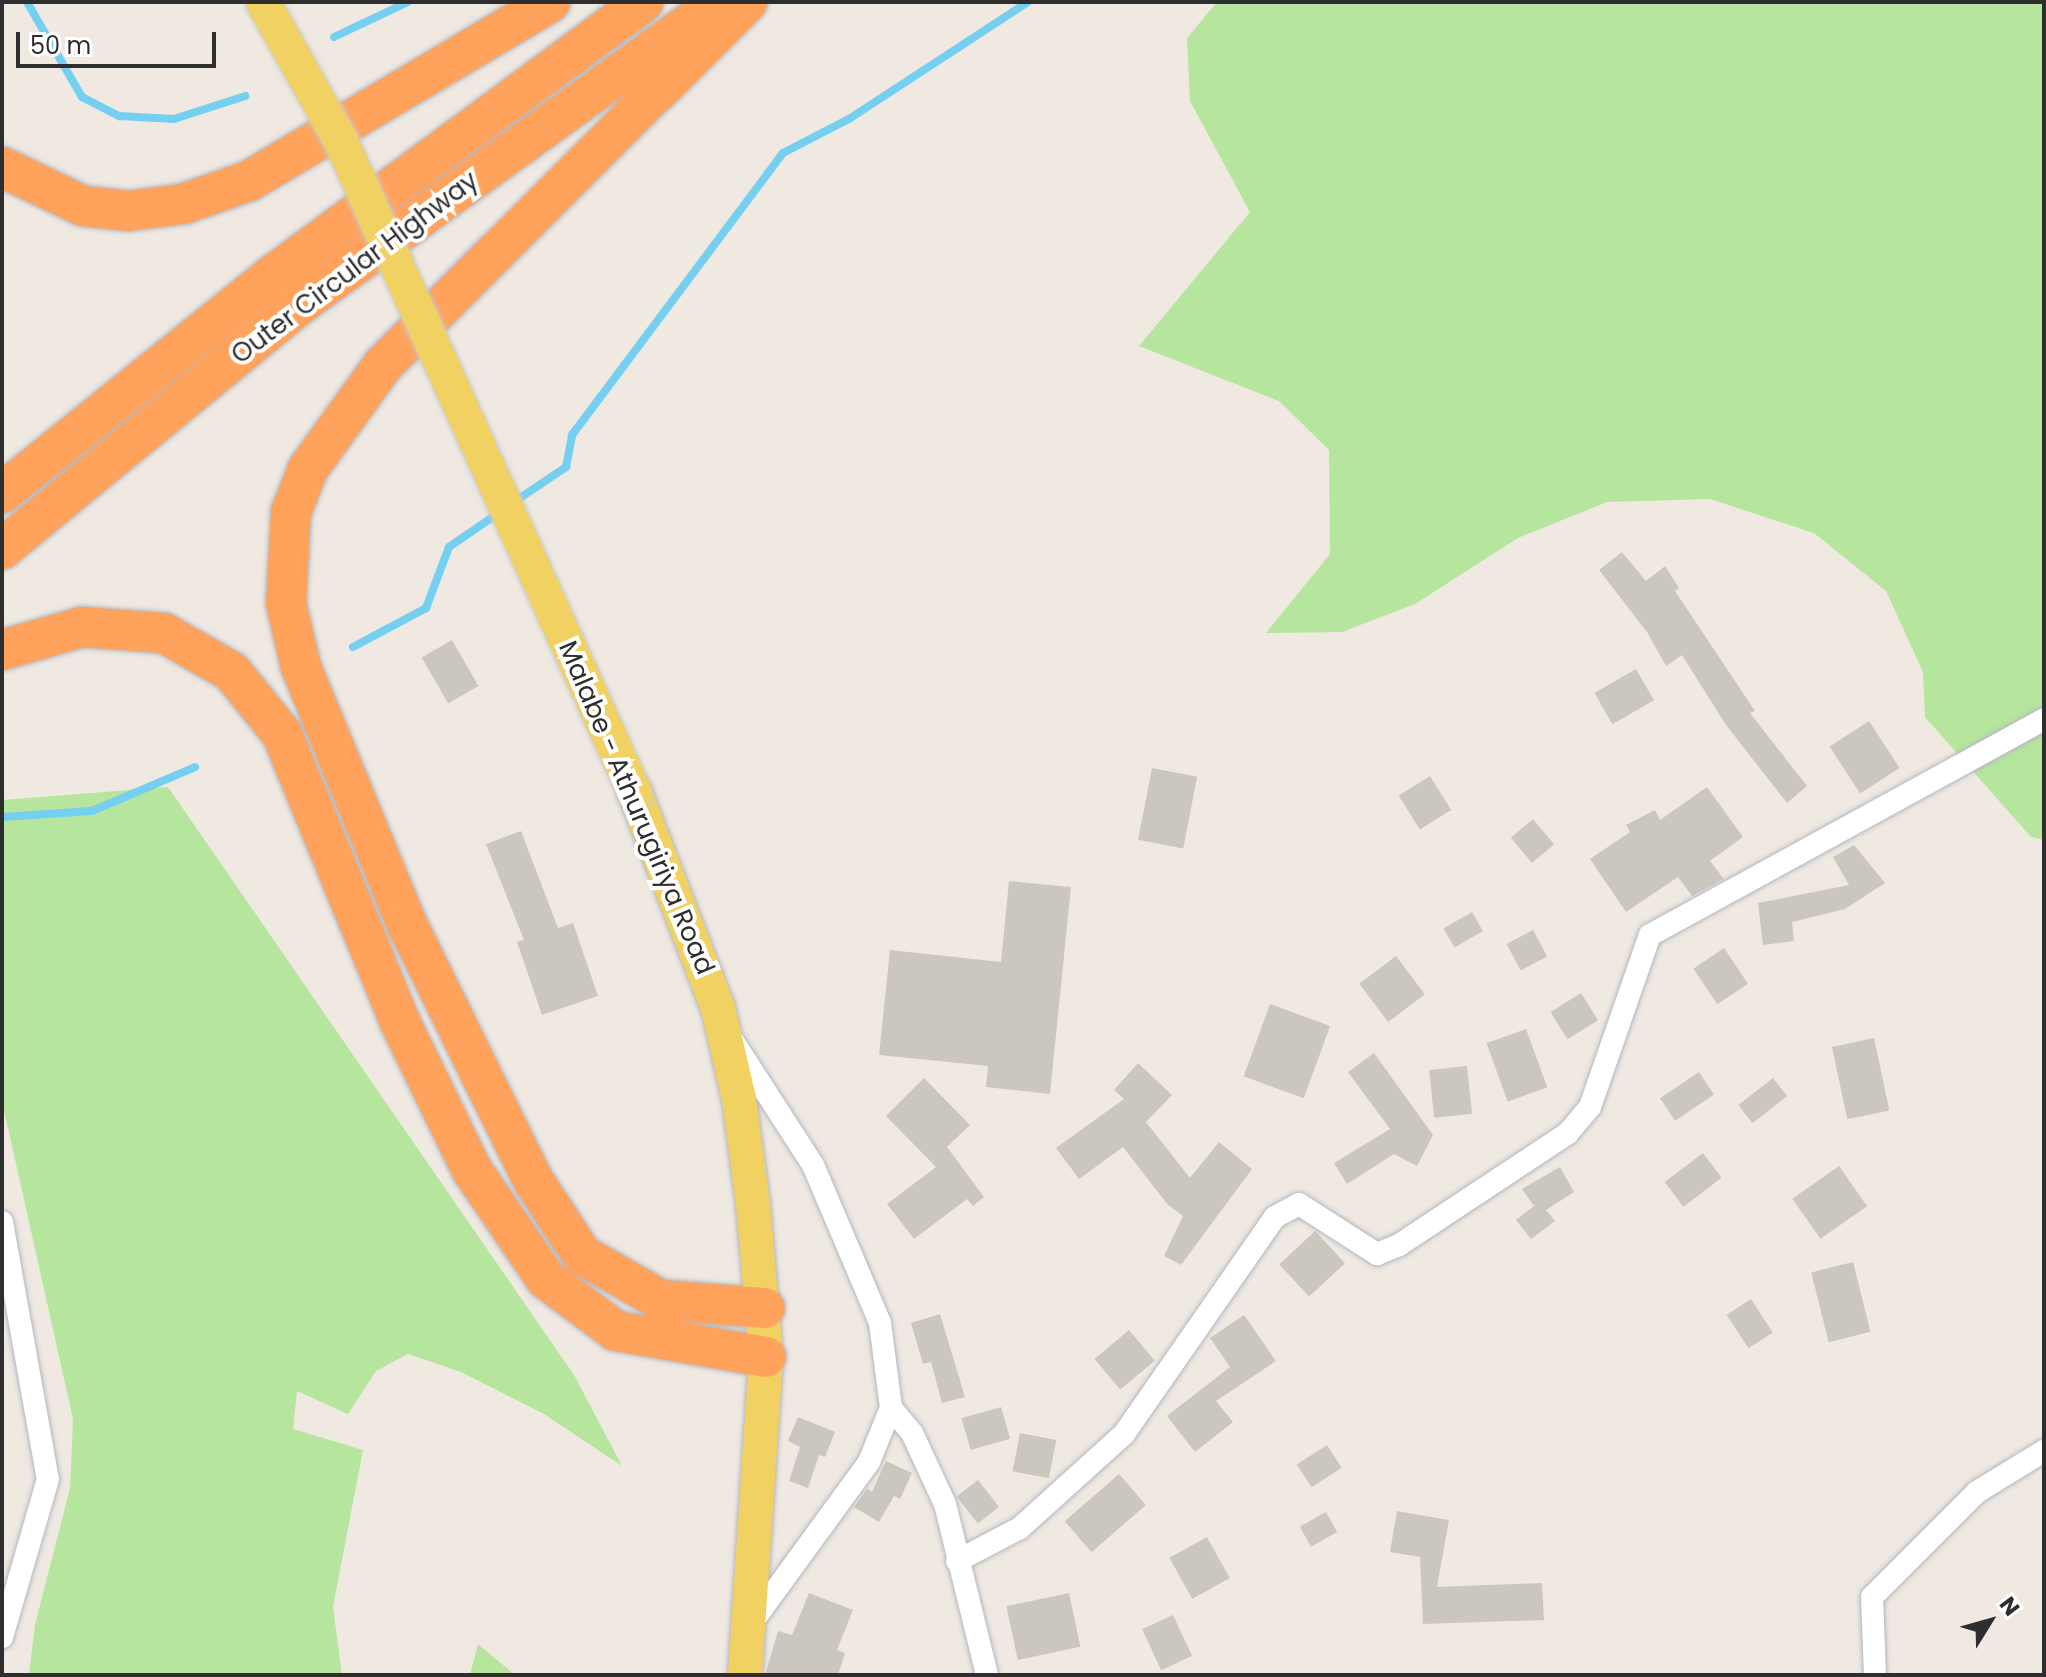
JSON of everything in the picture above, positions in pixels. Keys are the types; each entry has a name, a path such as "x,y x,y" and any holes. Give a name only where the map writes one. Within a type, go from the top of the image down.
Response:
{"highway":[{"path":"2,167 83,206 128,211 183,204 249,181 550,2"},
{"name":"Outer Circular Highway","path":"2,493 273,275 643,2"},
{"name":"Outer Circular Highway","path":"2,549 303,302 719,2"},
{"path":"747,2 383,365 308,469 291,512 286,603 301,667 407,924 533,1180 582,1255 661,1300 765,1308"},
{"path":"2,650 82,627 164,633 232,672 282,734 400,1022 472,1170 546,1279 616,1331 766,1357"}],"main road":[{"name":"Malabe - Athurugiriya Road","path":"263,2 341,141 635,793 723,1027 739,1099 765,1308 766,1357 751,1624 745,1675"}],"street":[{"path":"957,1561 1020,1528 1124,1434 1275,1217 1299,1204 1377,1254 1399,1245 1568,1133 1590,1107 1650,935 2044,719"},
{"path":"723,1027 813,1165 880,1323 891,1408 869,1462 751,1624"},
{"path":"2,1222 48,1479 2,1634"},
{"path":"891,1408 912,1433 945,1504 987,1675"},
{"path":"1875,1675 1872,1597 1977,1492 2044,1451"}],"green space":[{"path":"1217,2 2044,2 2044,840 2031,837 1925,717 1923,672 1886,591 1814,533 1710,499 1607,502 1518,538 1415,604 1342,632 1266,633 1330,554 1329,450 1279,401 1139,346 1250,212 1190,101 1187,38"},
{"path":"168,787 574,1375 622,1466 544,1414 461,1372 408,1354 376,1371 348,1414 297,1391 293,1429 363,1450 333,1607 342,1675 29,1675 35,1625 70,1488 73,1419 2,1101 2,800"},
{"path":"478,1644 515,1675 470,1675"}],"building":[{"path":"1622,552 1646,581 1665,566 1679,588 1675,591 1755,711 1750,713 1807,786 1787,803 1726,725 1682,655 1666,666 1647,632 1599,570"},
{"path":"452,640 479,686 448,703 422,658"},
{"path":"1636,669 1654,700 1612,724 1594,693"},
{"path":"1869,721 1899,768 1860,794 1830,747"},
{"path":"1152,768 1197,777 1183,848 1138,840"},
{"path":"1430,776 1451,810 1420,830 1399,796"},
{"path":"1707,787 1743,837 1710,861 1724,879 1692,896 1678,877 1626,912 1590,859 1630,832 1626,825 1655,810 1660,820"},
{"path":"1533,819 1554,844 1532,863 1511,838"},
{"path":"521,831 558,928 573,923 598,996 542,1015 517,942 524,940 486,844"},
{"path":"1854,845 1885,883 1845,909 1792,922 1794,941 1763,945 1758,903 1849,885 1833,857"},
{"path":"1009,881 1071,887 1050,1094 986,1087 988,1066 879,1055 890,950 1001,962"},
{"path":"1472,912 1483,931 1454,948 1443,928"},
{"path":"1533,930 1547,956 1521,971 1507,944"},
{"path":"1724,948 1748,984 1717,1004 1693,969"},
{"path":"1396,956 1425,994 1388,1022 1359,984"},
{"path":"1581,993 1598,1020 1567,1039 1550,1012"},
{"path":"1270,1004 1330,1026 1304,1098 1244,1076"},
{"path":"1526,1029 1547,1087 1508,1102 1487,1043"},
{"path":"1874,1038 1889,1110 1847,1119 1832,1047"},
{"path":"1374,1053 1433,1135 1417,1166 1394,1154 1347,1184 1334,1163 1390,1129 1348,1072"},
{"path":"1138,1063 1172,1095 1146,1122 1190,1178 1219,1142 1252,1169 1181,1265 1164,1256 1183,1216 1168,1205 1123,1147 1079,1179 1056,1148 1124,1099 1114,1090"},
{"path":"1467,1066 1472,1114 1434,1118 1429,1070"},
{"path":"1699,1072 1714,1094 1675,1121 1660,1098"},
{"path":"924,1078 970,1125 947,1147 984,1197 973,1206 967,1199 914,1239 887,1204 936,1167 886,1116"},
{"path":"1773,1078 1787,1096 1752,1123 1738,1105"},
{"path":"1703,1153 1722,1178 1683,1207 1665,1182"},
{"path":"1839,1166 1867,1206 1820,1239 1792,1199"},
{"path":"1560,1167 1574,1192 1546,1210 1555,1221 1531,1239 1516,1220 1534,1206 1522,1189"},
{"path":"1315,1231 1345,1263 1309,1297 1279,1264"},
{"path":"1853,1262 1870,1332 1829,1342 1811,1272"},
{"path":"1751,1299 1773,1333 1748,1348 1727,1315"},
{"path":"940,1314 965,1397 942,1403 931,1362 923,1364 911,1323"},
{"path":"1244,1315 1276,1361 1216,1401 1233,1422 1195,1452 1167,1416 1230,1367 1210,1338"},
{"path":"1129,1330 1155,1361 1120,1390 1095,1359"},
{"path":"1001,1407 1010,1439 971,1450 962,1418"},
{"path":"798,1417 835,1432 825,1457 819,1455 808,1488 789,1481 800,1447 788,1441"},
{"path":"1020,1433 1056,1440 1049,1478 1013,1471"},
{"path":"1327,1445 1342,1468 1312,1487 1297,1465"},
{"path":"886,1461 912,1473 900,1499 894,1496 879,1522 854,1507 867,1489 872,1492"},
{"path":"1119,1474 1146,1505 1092,1552 1065,1521"},
{"path":"978,1480 999,1507 978,1523 957,1497"},
{"path":"1397,1511 1449,1520 1437,1587 1542,1583 1544,1620 1423,1624 1420,1557 1390,1552"},
{"path":"1326,1512 1337,1532 1311,1547 1300,1527"},
{"path":"1207,1537 1230,1578 1192,1599 1169,1558"},
{"path":"809,1593 853,1610 837,1650 845,1653 838,1675 765,1675 778,1631 792,1635"},
{"path":"1069,1593 1080,1647 1018,1660 1006,1606"},
{"path":"1173,1615 1192,1656 1161,1670 1142,1629"}],"waterway":[{"path":"27,2 82,97 119,116 174,119 245,96"},
{"path":"334,37 408,2"},
{"path":"514,502 566,467 572,435 783,153 849,119 1028,2"},
{"path":"353,647 426,608 449,547 500,512"},
{"path":"2,817 92,811 195,767"}]}
